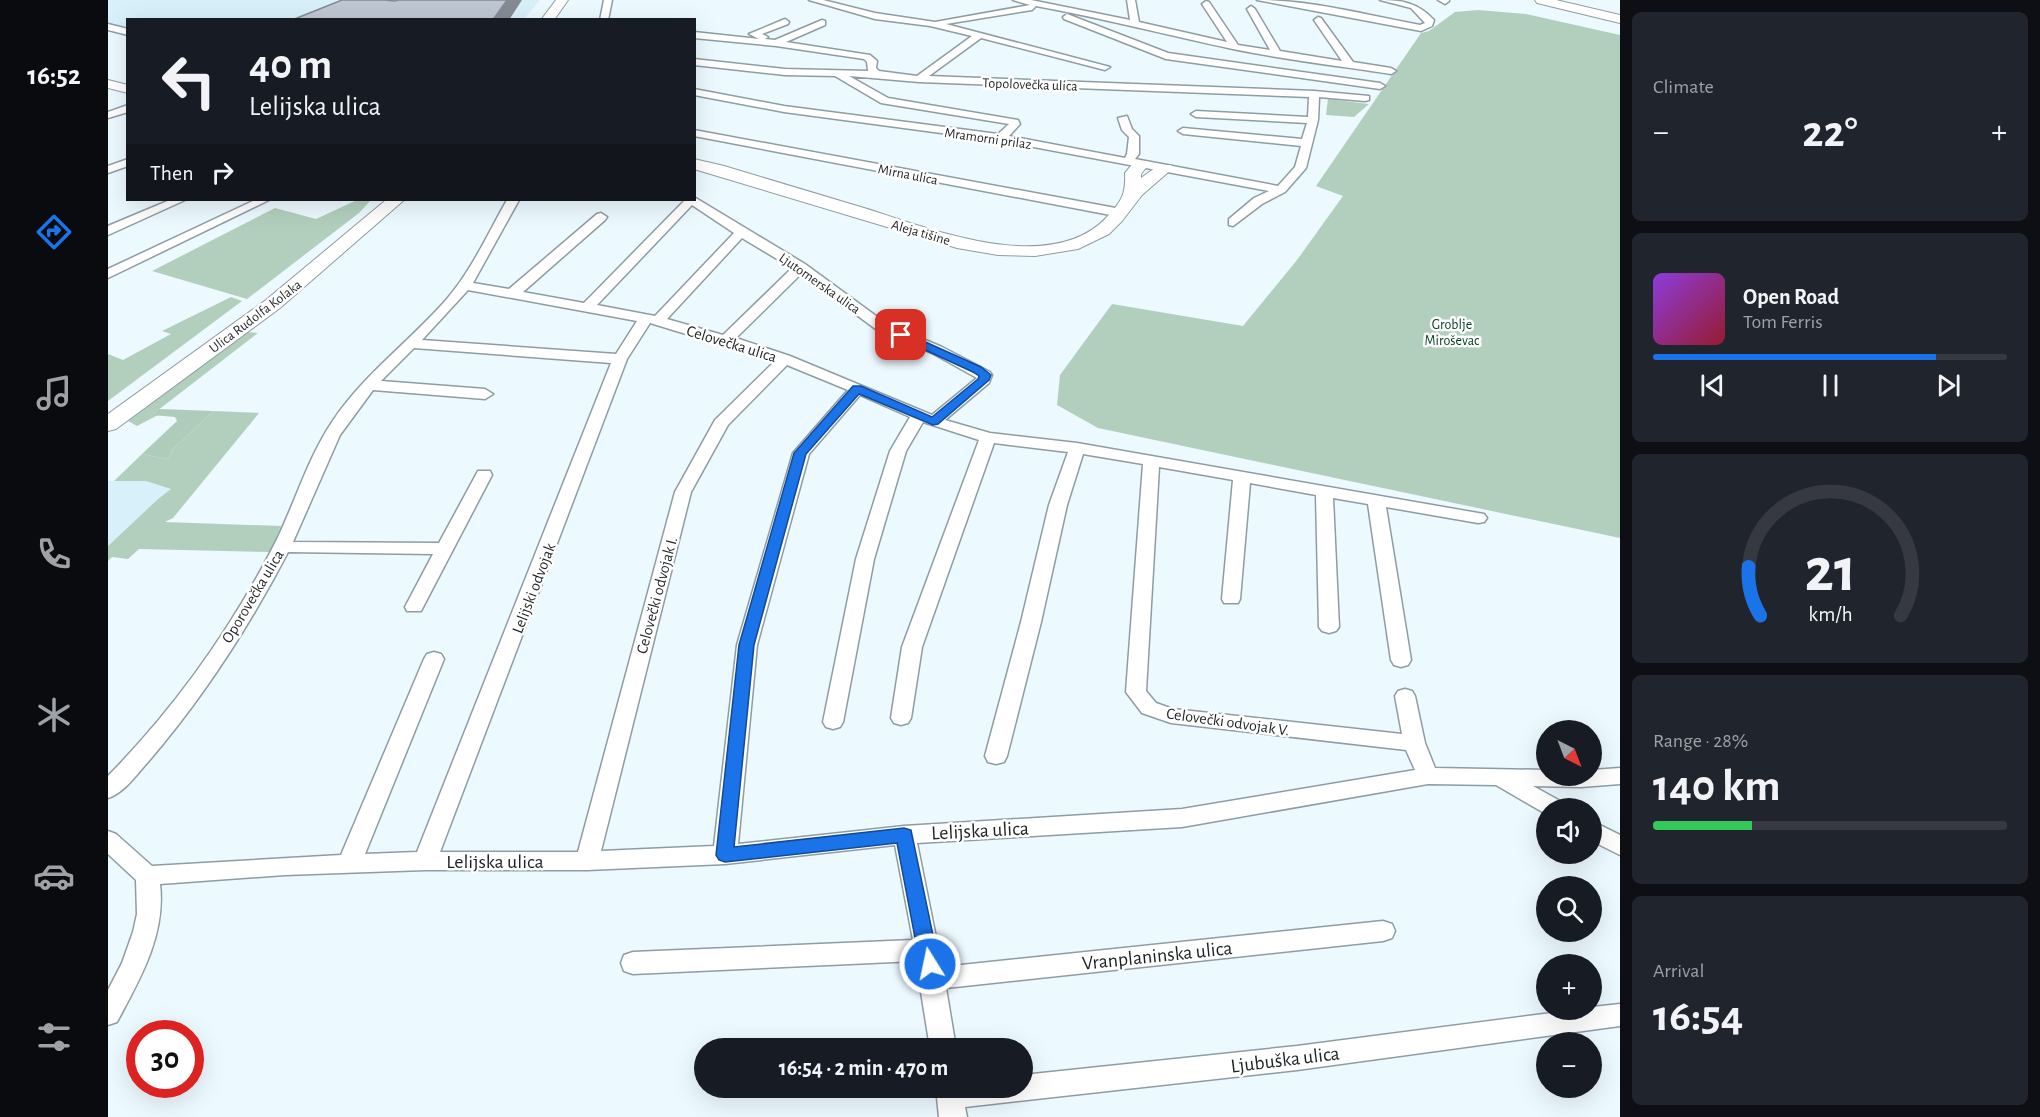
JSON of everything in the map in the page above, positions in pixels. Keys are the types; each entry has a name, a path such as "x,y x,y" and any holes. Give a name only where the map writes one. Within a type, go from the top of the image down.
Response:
{"street":[{"path":"548,18 562,0"},
{"path":"604,18 608,0"},
{"path":"813,0 859,12 930,23 977,37 1105,67"},
{"path":"1017,0 1135,23 1235,47 1391,71"},
{"path":"930,23 1068,0"},
{"path":"1131,0 1135,23"},
{"path":"1261,0 1320,8 1420,28 1429,24 1430,20 1414,6 1384,0"},
{"path":"1541,0 1620,19"},
{"path":"1042,4 1058,14 1166,56 1380,86"},
{"path":"1206,4 1235,47"},
{"path":"1251,9 1277,54"},
{"path":"785,22 753,34 778,43 824,23 859,12"},
{"path":"1318,20 1351,66"},
{"path":"108,27 126,32"},
{"path":"696,35 778,43 867,57 872,60 871,68 876,74"},
{"path":"919,79 977,37"},
{"name":"Topolovečka ulica","path":"696,62 785,72 1314,94 1365,99"},
{"path":"837,73 885,102 1014,122 1015,124 1001,138"},
{"path":"108,84 126,88"},
{"name":"Mramorni prilaz","path":"696,92 850,119 1001,138 1281,190"},
{"path":"1233,222 1258,201 1281,190 1300,168 1313,120 1314,94"},
{"path":"108,115 126,109"},
{"path":"1196,114 1313,120"},
{"path":"1123,118 1127,130 1134,136 1134,162"},
{"path":"1183,131 1308,143"},
{"name":"Mirna ulica","path":"696,133 1121,213"},
{"name":"Aleja tišine","path":"1134,162 1132,178 1134,193"},
{"path":"108,170 126,163"},
{"name":"Aleja tišine","path":"696,164 718,169 963,244 997,250 1037,250 1083,240 1102,232 1121,213 1134,193 1165,168"},
{"path":"108,231 178,201"},
{"path":"108,274 261,201"},
{"name":"Ulica Rudolfa Kolaka","path":"108,424 273,304 395,201"},
{"name":"Oporovečka ulica","path":"108,790 139,758 187,698 241,618 282,547 321,456 340,421 368,385 412,344 464,285 512,201"},
{"path":"587,307 691,201"},
{"name":"Ljutomerska ulica","path":"694,201 800,267 882,327 937,350 985,375 984,380 926,418"},
{"path":"512,294 601,218"},
{"name":"Lelijski odvojak","path":"425,861 620,359 652,319 741,232"},
{"path":"108,261 123,266"},
{"path":"726,340 800,267"},
{"name":"Celovečka ulica","path":"464,285 652,319 726,340 785,359 926,418 988,438 1077,448 1478,518"},
{"path":"412,344 620,359"},
{"name":"Celovečki odvojak I.","path":"587,861 683,492 721,423 785,359"},
{"path":"368,385 485,394"},
{"path":"725,855 747,645 801,453 857,389"},
{"path":"833,722 865,559 898,451 926,418"},
{"path":"901,718 912,647 988,438"},
{"path":"996,756 1031,622 1058,505 1077,448"},
{"name":"Celovečki odvojak V.","path":"1152,461 1136,692 1149,708 1171,716 1414,744"},
{"path":"414,607 484,475"},
{"path":"1231,599 1242,478"},
{"path":"1324,491 1329,627"},
{"path":"1376,499 1401,660"},
{"path":"282,547 444,549"},
{"path":"349,864 434,659"},
{"path":"1405,696 1414,744 1428,776"},
{"name":"Lelijska ulica","path":"147,876 425,861 587,861 725,855 904,835 1182,818 1428,776 1581,779 1620,776"},
{"name":"Lelijska ulica","path":"1500,778 1536,798"},
{"path":"904,835 927,950 941,1038"},
{"path":"1602,836 1620,846"},
{"path":"108,840 147,876 151,897 148,924 140,954 108,1014"},
{"name":"Vranplaninska ulica","path":"932,979 1383,931"},
{"path":"633,963 927,950"},
{"name":"Ljubuška ulica","path":"951,1100 1297,1058 1620,1015"}],"shaded area":[{"path":"108,0 540,0 525,18 126,18 126,29 108,24"},
{"path":"108,481 146,481 172,489 158,499 108,546"}],"green space":[{"name":"Groblje Miroševac","path":"1478,10 1526,14 1620,35 1620,538 1098,428 1057,405 1060,375 1112,304 1243,326 1297,260 1343,196 1316,186 1421,33 1429,31 1455,12"},
{"path":"1328,99 1369,104 1354,117 1326,115"},
{"path":"355,201 370,201 359,213 247,299 152,271 275,208 316,219"},
{"path":"231,297 242,301 108,401 108,354 123,360 171,334 162,331"},
{"path":"248,332 258,333 153,414 158,415 137,426 128,421"},
{"path":"159,409 213,411 172,450 168,459 142,454 177,421 175,417 152,415"},
{"path":"213,411 259,413 173,518 165,522 281,526 270,552 139,549 128,559 112,557 108,561 108,546 171,489 146,481 114,481 142,454 168,459 172,450"}],"building":[{"path":"342,0 507,0 494,18 297,18"}],"route":[{"path":"901,335 977,369 985,375 984,380 933,422 857,389 801,453 747,645 725,855 904,835 930,964"}]}
